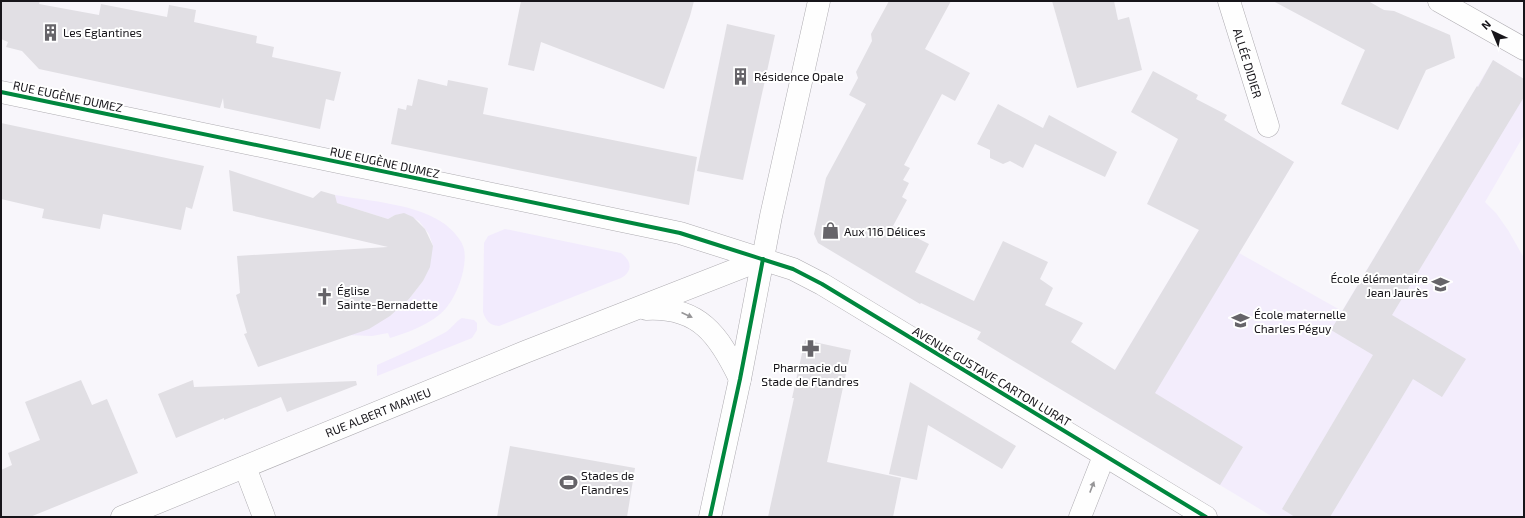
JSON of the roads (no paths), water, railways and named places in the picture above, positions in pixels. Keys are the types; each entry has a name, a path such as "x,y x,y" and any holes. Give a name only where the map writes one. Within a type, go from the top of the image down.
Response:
{"street":[{"path":"710,517 740,379 771,216 819,1"},
{"name":"ALLÉE DIDIER","path":"1229,1 1268,126"},
{"path":"1438,1 1524,49"},
{"name":"RUE EUGÈNE DUMEZ","path":"1,92 680,233 763,259"},
{"name":"RUE ALBERT MAHIEU","path":"122,517 525,352 763,259"},
{"name":"AVENUE GUSTAVE CARTON LURAT","path":"763,259 793,269 822,284 1206,517"},
{"name":"RUE ALBERT MAHIEU","path":"635,309 661,308 676,310 699,321 707,328 726,351 740,379"},
{"path":"1080,517 1104,456"},
{"path":"245,467 264,517"}],"place":[{"name":"Les Eglantines","path":"50,32"},
{"name":"Résidence Opale","path":"741,76"},
{"name":"Aux 116 Délices","path":"831,231"},
{"name":"École élémentaire Jean Jaurès","path":"1441,285"},
{"name":"Église Sainte-Bernadette","path":"324,297"},
{"name":"École maternelle Charles Péguy","path":"1241,321"},
{"name":"Pharmacie du Stade de Flandres","path":"810,348"},
{"name":"Stades de Flandres","path":"568,482"}]}
